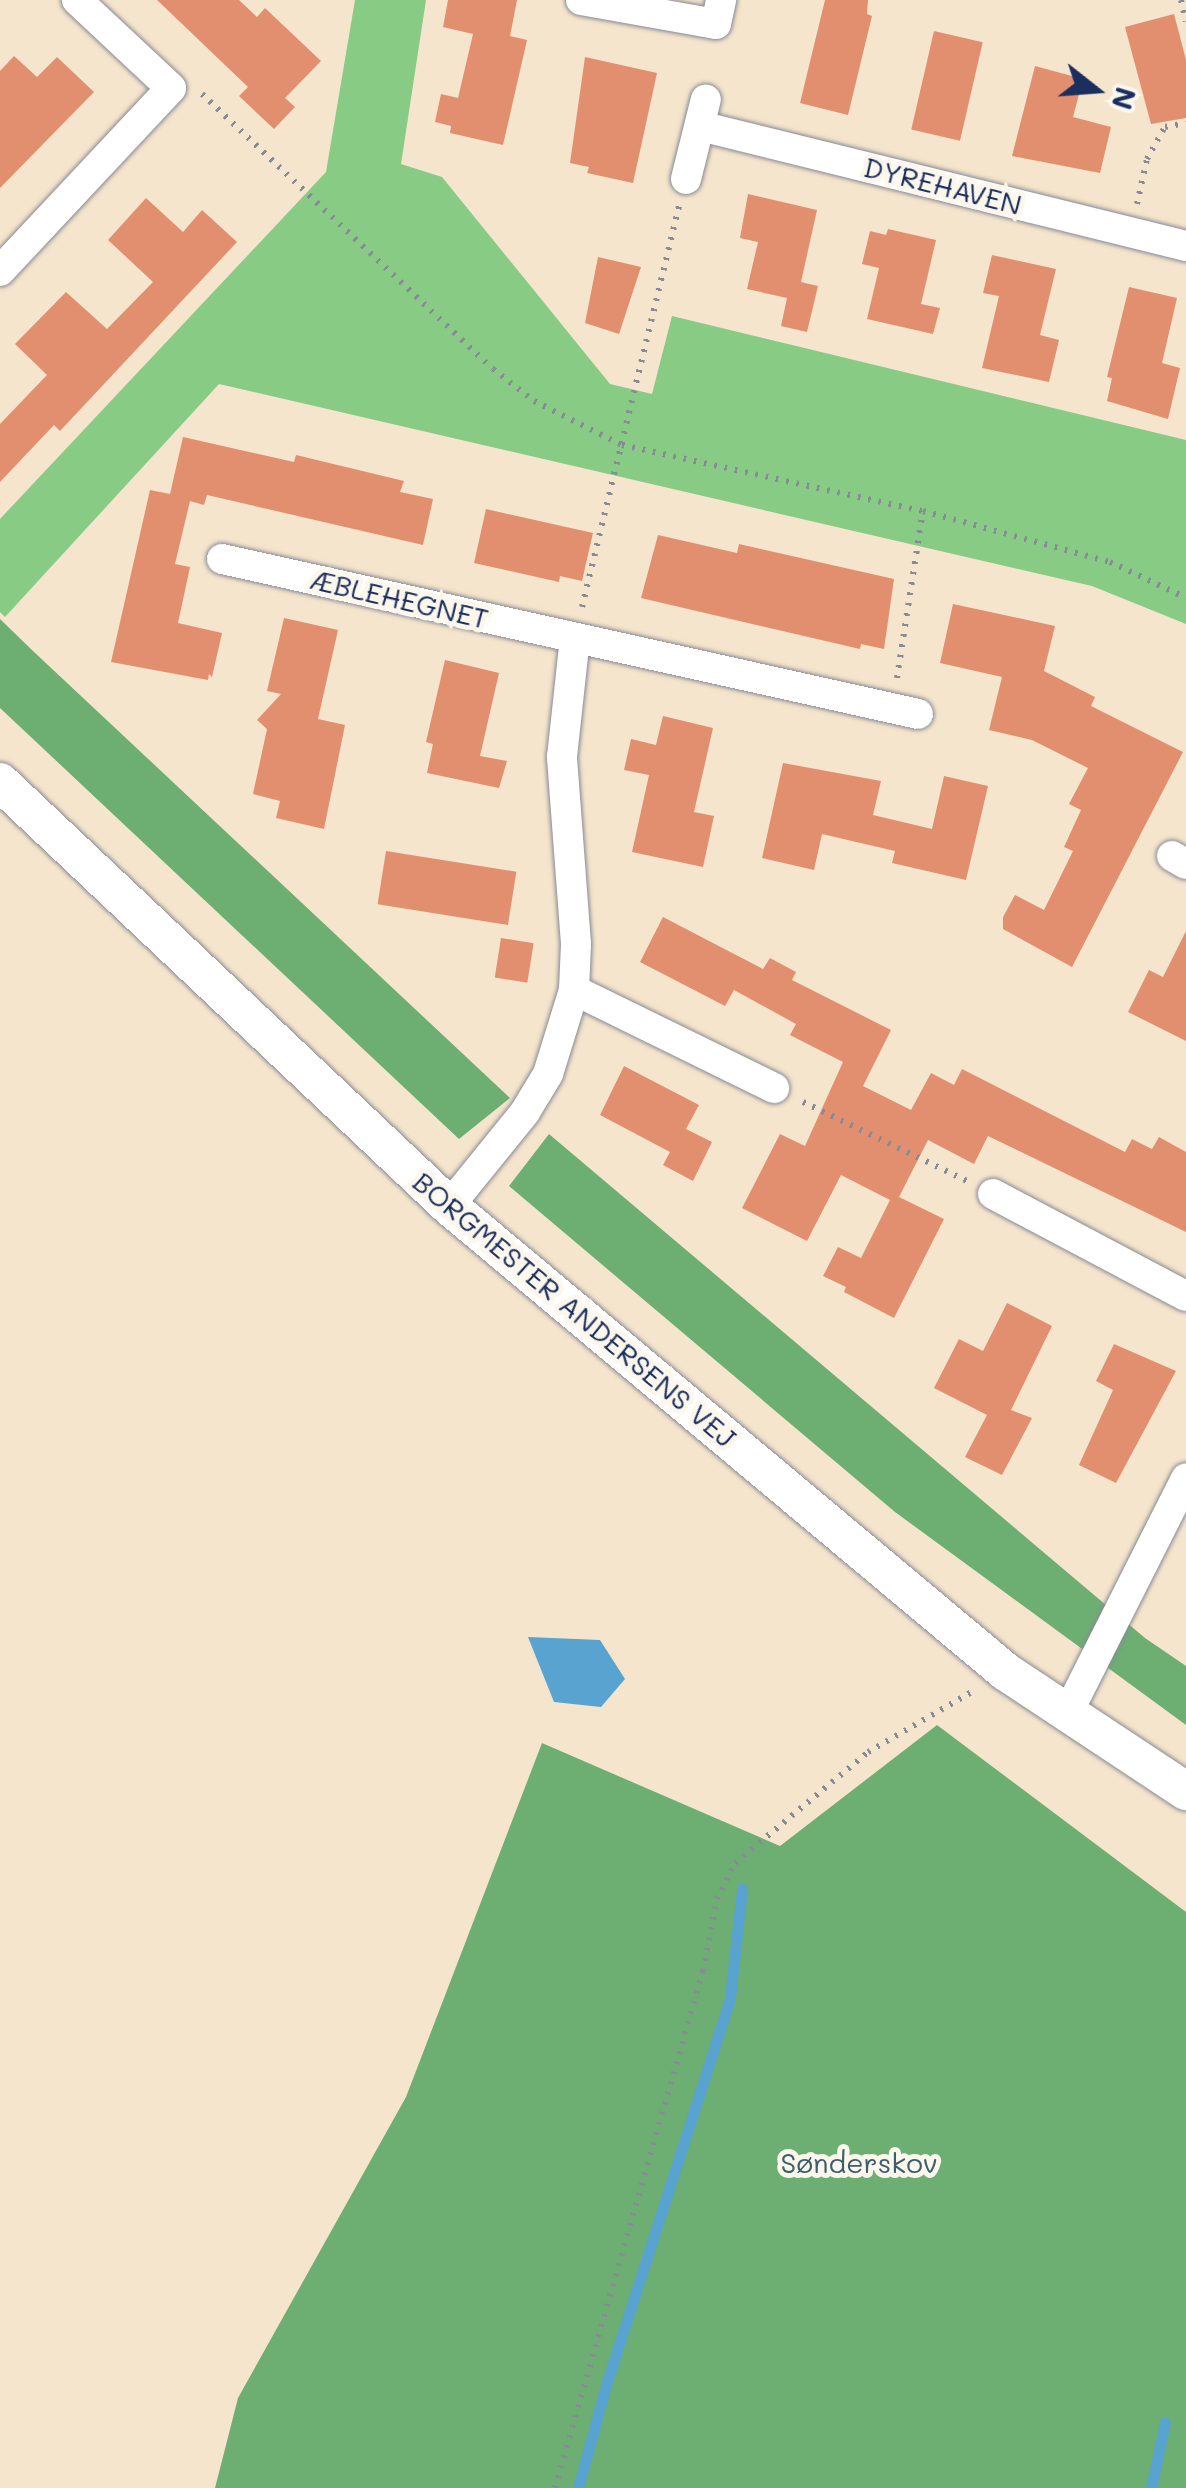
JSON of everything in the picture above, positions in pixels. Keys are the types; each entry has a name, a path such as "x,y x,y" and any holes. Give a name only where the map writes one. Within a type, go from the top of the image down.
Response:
{"street":[{"path":"0,271 171,88 78,0"},
{"path":"580,0 716,24 721,0"},
{"name":"DYREHAVEN","path":"686,180 703,112 1186,246"},
{"name":"ÆBLEHEGNET","path":"222,559 905,711"},
{"path":"449,1206 525,1112 548,1074 574,990 576,944 562,756 575,638"},
{"name":"BORGMESTER ANDERSENS VEJ","path":"0,782 449,1206 1006,1672 1186,1792"},
{"path":"574,990 774,1088"},
{"path":"993,1194 1186,1296"},
{"path":"1067,1714 1186,1478"}],"path":[{"path":"1181,0 1186,20"},
{"path":"171,88 208,95 493,369 534,401 622,444 923,511 1110,562 1186,598"},
{"path":"1131,231 1147,159 1165,128 1186,123"},
{"path":"575,638 686,180"},
{"path":"905,711 923,511"},
{"path":"774,1088 993,1194"},
{"path":"555,2488 703,1972 717,1899 736,1863 868,1752 1006,1672"}],"green space":[{"path":"355,0 426,0 401,164 442,177 610,384 652,394 672,316 1186,440 1186,624 1092,586 219,384 5,617 0,612 0,519 326,172"},
{"path":"0,619 510,1098 459,1139 0,708"},
{"path":"549,1134 1145,1638 1186,1666 1186,1725 895,1512 509,1186"},
{"name":"Sønderskov","path":"937,1725 1186,1912 1186,2488 215,2488 238,2398 406,2097 542,1743 780,1846"}],"water":[{"path":"528,1637 600,1640 625,1679 601,1707 554,1702"}],"building":[{"path":"157,0 239,0 257,17 265,8 321,61 285,98 295,107 274,129 239,96 248,87"},
{"path":"448,0 517,0 510,36 527,40 503,145 450,133 451,126 435,122 441,94 458,98 473,34 443,27"},
{"path":"825,0 868,0 867,14 872,16 848,115 800,103"},
{"path":"1174,14 1186,60 1186,118 1151,124 1125,27"},
{"path":"934,31 983,42 960,141 911,129"},
{"path":"14,56 37,77 57,57 94,92 0,188 0,71"},
{"path":"585,57 657,73 633,183 587,173 589,167 570,163"},
{"path":"1035,66 1083,79 1073,117 1111,127 1100,173 1012,156"},
{"path":"748,194 817,210 801,282 818,286 807,332 781,326 787,298 747,289 758,242 740,238"},
{"path":"146,198 183,232 202,210 237,242 60,431 54,425 0,482 0,424 47,375 15,344 66,292 107,329 153,282 108,240"},
{"path":"888,229 936,240 921,304 940,308 933,334 867,319 879,268 862,264 870,231 886,235"},
{"path":"992,255 1056,269 1040,335 1059,340 1049,382 982,368 999,296 983,293"},
{"path":"598,257 641,267 619,334 585,323"},
{"path":"1129,287 1177,298 1162,363 1180,368 1168,419 1107,401 1112,378 1107,377"},
{"path":"183,437 294,462 296,455 404,481 400,492 433,499 423,545 207,495 204,505 190,501 175,564 190,567 178,623 222,633 212,677 209,674 208,680 111,662 150,490 170,494"},
{"path":"486,509 593,533 582,581 560,576 559,582 474,563"},
{"path":"658,535 737,553 739,544 894,579 884,649 861,644 860,649 641,598"},
{"path":"953,604 1055,626 1044,671 1095,697 1091,706 1183,752 1072,967 1003,929 1003,917 1015,895 1044,910 1073,851 1064,847 1081,810 1069,804 1088,768 1032,740 989,730 1002,677 940,663"},
{"path":"284,618 338,630 318,719 345,725 324,829 276,818 280,801 253,794 267,729 257,720 281,694 267,691"},
{"path":"445,660 499,673 480,756 507,761 499,788 427,773 433,744 426,742"},
{"path":"663,716 713,728 694,812 714,816 703,867 632,852 649,775 624,770 631,739 656,745"},
{"path":"783,763 881,781 873,815 932,829 944,776 988,786 966,880 892,863 895,851 822,834 814,870 762,858"},
{"path":"386,851 516,872 508,925 378,904"},
{"path":"663,917 763,969 770,958 796,972 792,980 891,1030 863,1086 911,1110 931,1073 954,1085 962,1069 1125,1152 1132,1139 1152,1149 1159,1137 1186,1152 1186,1232 988,1136 974,1164 928,1140 899,1197 944,1219 894,1318 844,1292 846,1287 823,1276 838,1247 861,1258 890,1200 841,1175 807,1241 742,1208 780,1134 805,1146 843,1062 790,1035 796,1024 734,990 725,1006 640,962"},
{"path":"1186,931 1186,1041 1128,1012 1149,970 1163,977"},
{"path":"501,938 534,943 527,983 495,978"},
{"path":"624,1066 699,1105 686,1129 712,1142 693,1181 663,1165 670,1152 600,1115"},
{"path":"1007,1303 1052,1326 1011,1410 1032,1418 1002,1475 965,1457 987,1415 934,1388 959,1339 983,1351"},
{"path":"1114,1344 1176,1371 1116,1483 1079,1465 1113,1390 1096,1381"}],"waterway":[{"path":"578,2488 606,2385 730,1998 742,1889"},
{"path":"1151,2488 1165,2422"}]}
